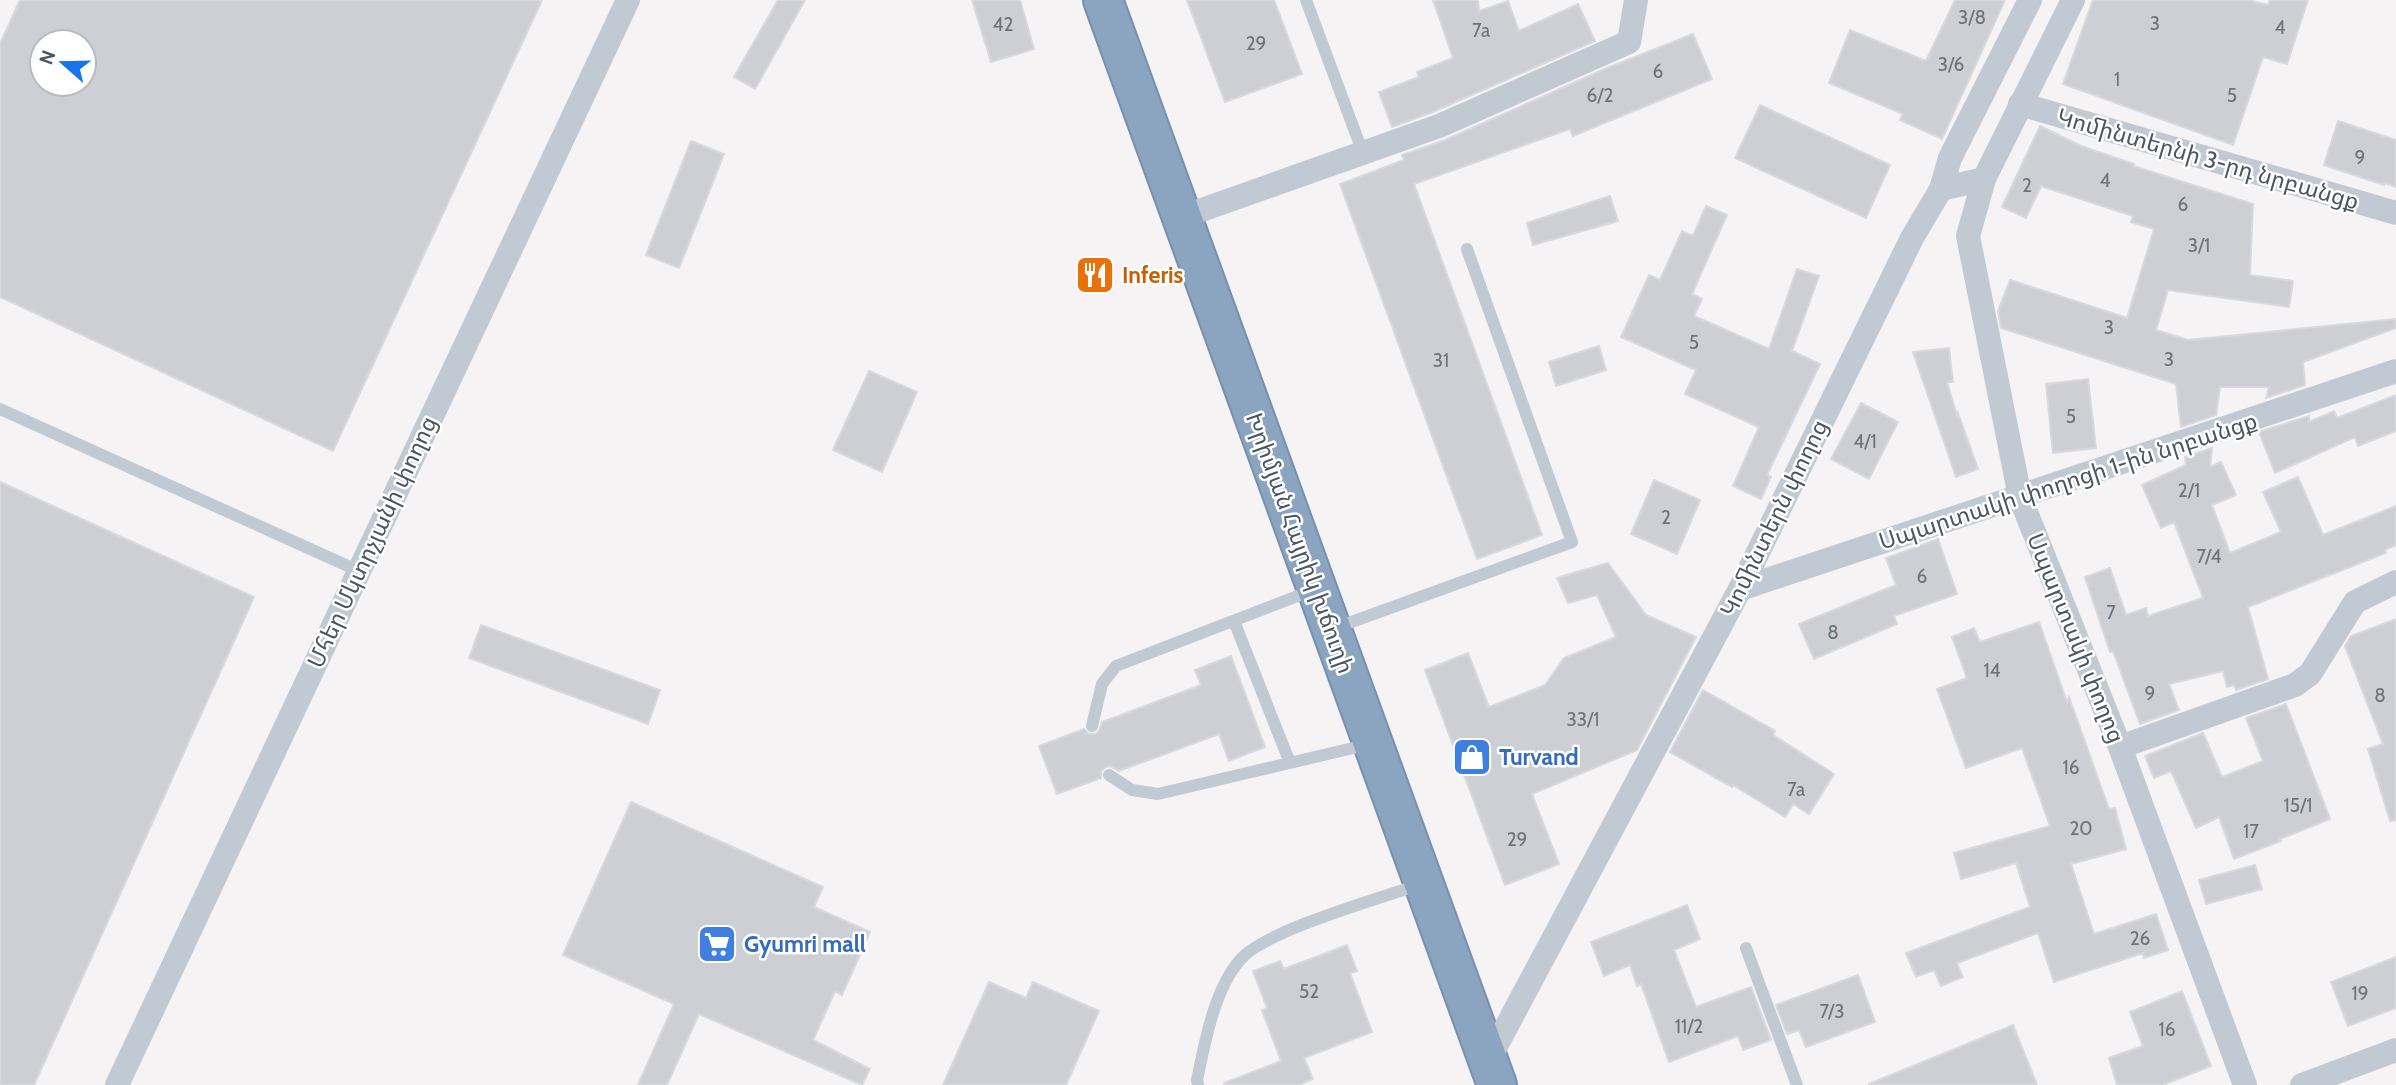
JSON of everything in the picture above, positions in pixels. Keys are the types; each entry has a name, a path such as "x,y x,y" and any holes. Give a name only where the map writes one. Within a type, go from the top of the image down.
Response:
{"highway":[{"name":"Խրիմյան Հայրիկ խճուղի","path":"1104,0 1493,1073"}],"street":[{"name":"Մհեր Մկտրչյանի փողոց","path":"117,1085 628,0"},
{"path":"1182,217 1439,126 1629,42 1636,0"},
{"name":"Կոմինտերն փողոց","path":"1493,1073 1740,589 1912,238 1941,189 1950,158 2029,0"},
{"path":"1941,189 1984,178 2073,0"},
{"name":"Կոմինտերնի 3-րդ նրբանցք","path":"2020,104 2396,213"},
{"name":"Սպարտակի փողոց","path":"1984,178 1968,236 2020,497 2120,747 2245,1085"},
{"name":"Սպարտակի փողոցի 1-ին նրբանցք","path":"1740,589 2396,371"},
{"path":"2120,747 2295,685 2310,674 2355,602 2396,582"},
{"path":"2302,1085 2396,1050"}],"lane":[{"path":"1306,0 1363,153"},
{"path":"1332,629 1572,542 1467,248"},
{"path":"0,409 359,571"},
{"path":"1092,726 1102,684 1116,666 1317,589"},
{"path":"1234,621 1290,763"},
{"path":"1109,775 1132,790 1158,794 1373,744"},
{"path":"1198,1085 1204,1044 1222,990 1248,952 1257,944 1313,921 1423,883"},
{"path":"1746,947 1797,1085"}],"building":[{"path":"20,0 542,0 333,451 0,297 0,44"},
{"path":"778,0 805,0 755,89 734,77"},
{"path":"972,0 1020,0 1034,49 991,62"},
{"path":"1187,0 1274,0 1302,74 1225,102"},
{"path":"1433,0 1478,0 1479,11 1508,1 1519,31 1578,4 1595,41 1433,112 1392,127 1379,92 1419,77 1417,72 1453,58"},
{"path":"1955,0 2005,0 1942,139 1900,120 1903,114 1829,83 1850,30 1926,61"},
{"path":"2093,0 2248,0 2268,5 2270,0 2308,0 2287,64 2263,57 2233,145 2063,84"},
{"path":"1693,34 1712,79 1573,136 1570,129 1414,184 1542,535 1477,559 1340,184 1404,160 1402,155 1445,140 1607,68"},
{"path":"1760,105 1890,165 1866,218 1735,158"},
{"path":"2338,121 2396,140 2396,187 2324,165"},
{"path":"2040,126 2081,146 2134,164 2133,166 2253,204 2250,275 2293,281 2289,307 2168,290 2156,330 2188,340 2396,319 2396,328 2303,362 2305,385 2266,398 2269,387 2220,387 2216,415 2181,427 2176,384 2001,328 1998,311 2010,280 2127,318 2154,229 2131,222 2133,216 2041,186 2026,218 2002,207"},
{"path":"691,141 724,154 679,268 646,255"},
{"path":"1610,196 1618,221 1533,245 1527,223"},
{"path":"1706,206 1727,215 1692,294 1702,299 1694,316 1769,349 1797,269 1819,276 1792,351 1820,364 1767,475 1771,477 1761,499 1733,486 1759,427 1685,394 1696,370 1621,337 1649,275 1660,280 1682,231 1693,236"},
{"path":"1599,346 1606,370 1556,386 1549,362"},
{"path":"1949,348 1953,382 1947,382 1978,469 1956,477 1913,352"},
{"path":"869,371 917,392 882,472 833,450"},
{"path":"2088,379 2096,448 2053,453 2046,384"},
{"path":"2396,395 2396,431 2358,446 2355,437 2275,473 2259,432 2309,416 2309,422 2334,411 2337,418"},
{"path":"1861,403 1898,422 1869,479 1831,459"},
{"path":"2212,448 2210,467 2221,462 2236,495 2212,505 2230,553 2281,532 2263,492 2298,477 2323,535 2396,506 2396,545 2385,550 2386,553 2248,607 2268,679 2236,690 2234,685 2227,687 2223,671 2169,684 2179,710 2140,724 2113,651 2110,652 2085,577 2110,568 2126,615 2146,608 2148,616 2203,598 2174,522 2161,528 2142,485 2186,465 2185,457"},
{"path":"1654,480 1700,500 1677,554 1631,534"},
{"path":"0,482 254,597 34,1085 0,1085"},
{"path":"1938,539 1957,594 1894,616 1897,624 1814,659 1799,624 1896,585 1886,558"},
{"path":"1608,563 1646,615 1696,637 1637,750 1532,794 1559,864 1505,885 1425,670 1468,653 1489,707 1545,685 1564,658 1616,637 1597,595 1568,603 1557,578"},
{"path":"2396,619 2396,820 2390,821 2368,749 2383,744 2345,646 2351,636"},
{"path":"2039,622 2109,809 2115,808 2126,849 2071,864 2094,934 2156,914 2168,950 2144,958 2143,953 2054,982 2038,933 1957,963 1963,977 1941,986 1934,970 1916,977 1906,953 2030,907 2016,863 1961,879 1954,853 2050,826 2022,748 1966,768 1937,689 1967,678 1952,637 1974,628 1980,642"},
{"path":"481,625 660,690 648,724 469,658"},
{"path":"1231,656 1265,747 1229,761 1219,734 1119,771 1110,766 1106,767 1101,771 1101,778 1057,794 1039,746 1084,729 1089,734 1095,734 1102,722 1201,685 1195,670"},
{"path":"1703,690 1775,731 1773,735 1834,774 1809,814 1793,804 1785,817 1733,785 1732,787 1670,752"},
{"path":"2286,704 2330,819 2234,859 2219,817 2196,828 2171,771 2154,778 2145,756 2203,733 2222,777 2263,761 2246,718"},
{"name":"Gyumri mall","path":"631,802 823,887 814,907 870,932 842,995 835,991 813,1040 870,1069 862,1085 699,1014 667,1085 638,1085 674,1004 563,955"},
{"path":"2255,865 2262,889 2206,904 2199,880"},
{"path":"1687,905 1700,939 1674,950 1696,1007 1751,987 1771,1040 1743,1050 1738,1036 1669,1062 1641,984 1637,986 1630,965 1604,976 1591,942"},
{"path":"1347,945 1357,971 1350,973 1372,1032 1304,1058 1313,1079 1299,1085 1225,1085 1224,1083 1281,1061 1262,1010 1267,1008 1253,971 1280,961 1284,969"},
{"path":"2396,957 2396,1008 2348,1026 2331,982"},
{"path":"1858,975 1875,1022 1806,1047 1799,1030 1787,1034 1776,1005"},
{"path":"989,982 1026,998 1033,982 1099,1011 1066,1085 943,1085"},
{"path":"2182,991 2211,1066 2163,1085 2117,1085 2109,1058 2143,1046 2130,1012"},
{"path":"2013,1025 2037,1085 1869,1085 1869,1084"}],"place":[{"name":"Inferis","path":"1095,275"},
{"name":"Turvand","path":"1472,757"},
{"name":"Gyumri mall","path":"717,944"}]}
